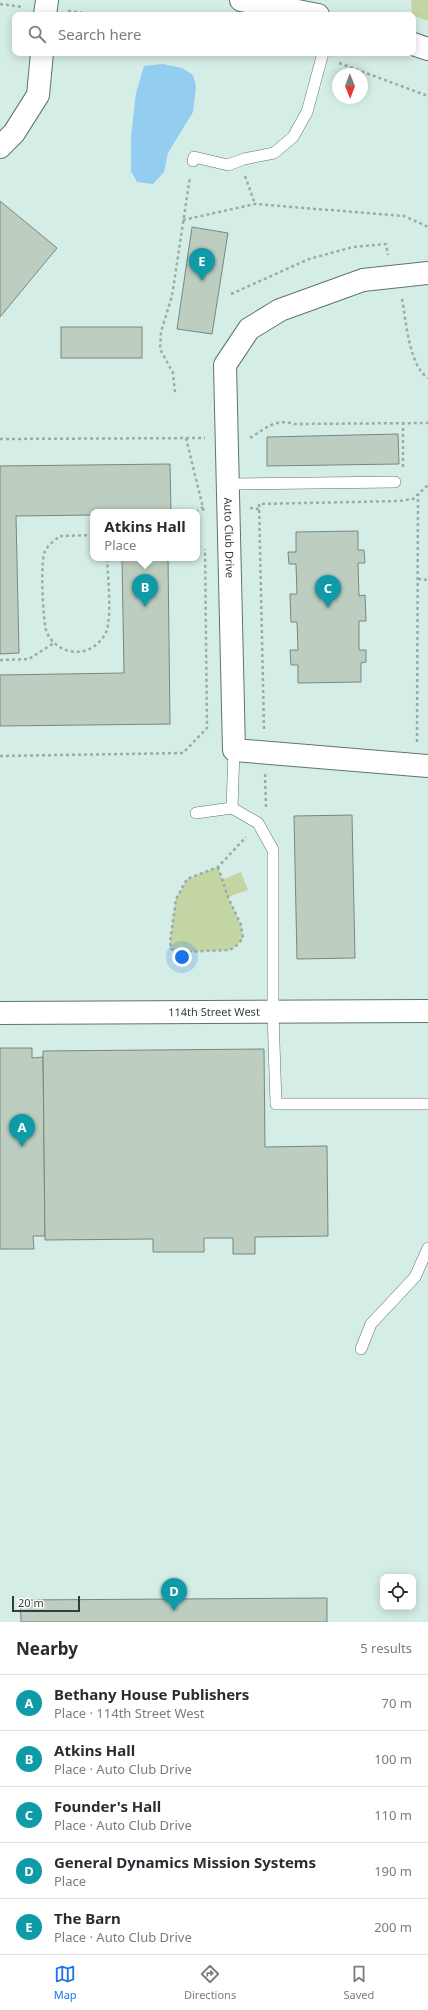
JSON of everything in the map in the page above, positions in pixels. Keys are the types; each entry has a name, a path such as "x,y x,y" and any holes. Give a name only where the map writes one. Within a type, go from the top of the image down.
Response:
{"street":[{"path":"45,12 47,0"},
{"path":"241,0 303,12"},
{"path":"416,45 428,49"},
{"path":"0,148 14,133 38,95 42,56"},
{"name":"Auto Club Drive","path":"234,750 225,365 249,329 280,310 364,280 428,273"},
{"path":"234,750 428,766"},
{"name":"114th Street West","path":"0,1013 273,1013 428,1011"}],"lane":[{"path":"193,161 194,157 228,165 240,160 274,153 293,137 307,112 322,56"},
{"path":"228,484 395,482"},
{"path":"232,808 234,750"},
{"path":"196,813 232,808 258,823 273,850 273,1013 276,1104 428,1104"},
{"path":"361,1349 371,1324 415,1277 428,1248"}],"path":[{"path":"324,56 428,96"},
{"path":"240,160 255,204"},
{"path":"175,392 173,373 160,349 162,332 172,296 193,161"},
{"path":"183,220 255,204 404,216 428,228"},
{"path":"231,294 309,259 353,247 386,244 388,255 395,254"},
{"path":"398,276 414,360 422,374 428,378"},
{"path":"0,439 226,438 241,444 276,422 284,421 294,424 428,423"},
{"path":"395,482 403,467 403,424"},
{"path":"186,438 204,514"},
{"path":"218,867 228,897 241,925 243,938 230,950 181,952 171,948 170,942 176,899 187,879 218,867 258,823 266,811 259,504 399,501 412,499 428,484"},
{"path":"417,742 418,494"},
{"path":"90,535 60,536 45,551 42,565 46,630 54,643 62,650 76,652 89,649 101,641 108,626 108,561"},
{"path":"0,756 183,753 207,728 205,546"},
{"path":"418,579 428,580"},
{"path":"0,660 29,659 54,643"}],"green space":[{"path":"411,0 428,0 428,21 416,16 416,12 412,12"},
{"path":"218,867 222,880 241,872 248,890 228,897 241,925 243,938 230,950 181,952 171,949 170,942 176,899 187,879"}],"water":[{"path":"163,64 182,68 193,75 196,86 193,112 168,153 164,172 153,184 137,182 131,171 131,136 136,93 144,66"}],"building":[{"path":"0,201 57,248 0,317"},
{"path":"192,227 228,233 212,334 177,329"},
{"path":"61,327 142,327 142,358 61,358"},
{"path":"398,434 399,464 267,466 267,437"},
{"path":"170,464 171,509 90,509 90,515 16,516 19,653 0,654 0,466"},
{"path":"358,531 358,550 364,550 365,563 358,563 359,596 365,595 366,621 359,621 359,650 366,650 366,662 361,663 361,682 298,683 298,665 291,665 290,650 298,650 297,622 291,622 290,594 297,594 296,564 289,564 288,552 296,552 296,532"},
{"path":"122,561 168,561 170,724 0,726 0,675 124,673"},
{"path":"352,815 355,958 297,959 294,816"},
{"path":"0,1048 32,1048 32,1058 43,1057 45,1236 33,1236 34,1249 0,1249"},
{"path":"264,1049 265,1147 327,1146 328,1236 255,1237 255,1254 233,1254 233,1238 204,1238 204,1252 153,1252 153,1239 45,1240 43,1051"},
{"path":"327,1598 327,1622 21,1622 20,1600"}],"place":[{"name":"The Barn","path":"202,281"},
{"name":"Atkins Hall","path":"145,607"},
{"name":"Founder's Hall","path":"328,608"},
{"name":"Bethany House Publishers","path":"22,1147"},
{"name":"General Dynamics Mission Systems","path":"174,1611"}]}
